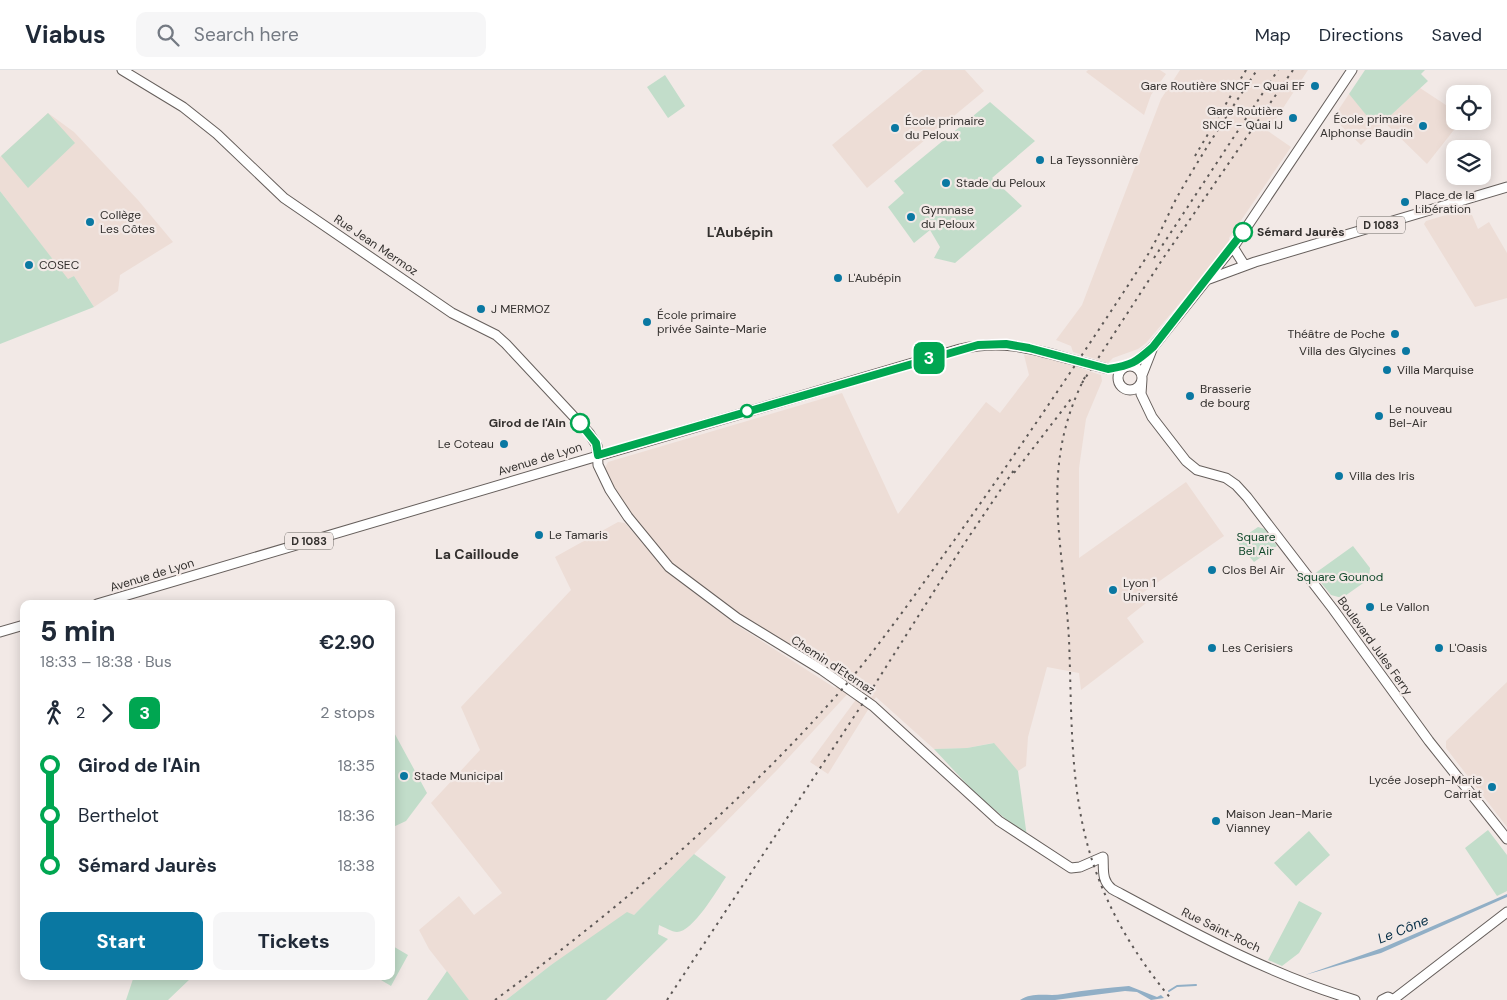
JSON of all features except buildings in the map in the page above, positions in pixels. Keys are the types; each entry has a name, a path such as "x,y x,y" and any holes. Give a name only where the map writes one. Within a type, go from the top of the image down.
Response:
{"main road":[{"name":"Rue Jean Mermoz","path":"122,70 182,108 217,134 288,201 452,313 496,335 542,380 589,433 597,446 598,455"},
{"path":"1153,347 1137,387 1128,390 1121,386 1118,378 1124,367 1136,362 1153,347 1233,248 1352,70"},
{"name":"D 1083","path":"1207,280 1255,262 1507,187"},
{"path":"1233,248 1243,263"},
{"name":"D 1083","path":"1222,261 1255,262"},
{"name":"Avenue de Lyon","path":"110,600 598,455 978,345 1006,344 1108,369 1124,367"},
{"path":"1124,367 1135,367 1142,377"},
{"name":"Avenue de Lyon","path":"1108,369 1118,378"},
{"name":"Boulevard Jules Ferry","path":"1142,377 1142,394 1152,416"},
{"name":"Boulevard Jules Ferry","path":"1128,390 1152,416 1186,461 1197,470 1231,482 1247,497 1310,578 1433,746 1507,839"},
{"name":"Chemin d'Eternaz","path":"598,455 598,465 610,490 628,517 669,567 737,618 822,670 882,713 973,798 1011,830 1066,866 1076,868 1085,865"},
{"path":"0,632 20,626"},
{"path":"1085,865 1103,857 1104,874"},
{"path":"1085,865 1094,867 1104,874"},
{"name":"Rue Saint-Roch","path":"1104,874 1109,887 1141,905 1311,986 1354,1000"},
{"path":"1382,1000 1388,997 1394,1000 1507,912"}],"shaded area":[{"name":"École primaire du Peloux","path":"923,70 965,70 984,91 867,188 832,145"},
{"path":"1088,70 1160,70 1166,74 1151,95 1144,115 1086,72"},
{"path":"1180,70 1308,70 1268,131 1291,147 1229,238 1230,244 1146,343 1138,349 1113,358 1108,363 1073,352 1071,346 1056,340 1082,305 1161,99"},
{"name":"École primaire Alphonse Baudin","path":"1420,88 1446,105 1446,130 1454,130 1427,164 1384,122 1361,145 1336,121 1335,115 1349,94 1367,115 1390,116"},
{"name":"Collège Les Côtes","path":"48,113 74,132 138,200 173,242 120,275 118,291 94,307 74,276 68,280 0,191 0,157"},
{"path":"1469,208 1478,229 1489,222 1507,253 1507,298 1475,307 1424,224 1426,221"},
{"path":"1024,355 1046,357 1101,375 1102,381 1086,419 1079,468 1079,558 1186,482 1224,536 1141,594 1146,603 1127,618 1144,642 1081,690 1079,673 1047,667 1028,737 1026,766 1018,771 993,743 967,748 934,749 876,697 828,774 810,762 860,694 853,688 778,769 634,915 551,965 506,1000 469,1000 429,949 419,930 459,896 474,915 502,893 431,803 480,750 461,707 571,590 555,557 618,522 625,523 667,572 735,624 835,688 843,680 742,617 672,563 636,521 620,498 605,468 608,462 842,393 898,514 986,402 1000,413 1029,375"},
{"name":"Lycée Joseph-Marie Carriat","path":"1507,682 1507,827 1446,748 1446,741"}],"green space":[{"path":"1365,70 1425,70 1421,74 1428,81 1390,116 1367,116 1349,94"},
{"path":"665,75 685,106 668,118 647,87"},
{"name":"Stade du Peloux","path":"990,102 1035,141 992,178 1022,206 955,263 934,258 940,247 930,230 914,243 888,207 904,193 894,181"},
{"path":"48,113 75,143 28,188 1,156"},
{"name":"COSEC","path":"0,191 68,279 74,276 94,307 0,344"},
{"name":"Square Bel Air","path":"1258,527 1265,529 1277,546 1254,562 1239,545 1239,540"},
{"name":"Square Gounod","path":"1353,546 1370,568 1369,579 1342,598 1331,595 1314,574"},
{"name":"Stade Municipal","path":"395,734 427,793 406,821 395,826"},
{"path":"994,743 1018,771 1027,837 975,793 934,749 967,748"},
{"path":"1488,830 1507,855 1507,891 1497,896 1465,848"},
{"path":"1309,831 1330,855 1296,886 1274,863"},
{"path":"694,854 726,877 704,909 690,925 683,930 675,932 659,925 658,934 668,939 606,1000 506,1000 551,965 627,912 634,915"},
{"path":"1299,901 1322,913 1299,953 1282,966 1268,960"},
{"path":"395,947 408,955 395,979"},
{"path":"447,971 469,1000 427,1000"},
{"path":"133,980 189,980 168,1000 126,1000"},
{"path":"381,980 394,980 391,986"}],"water":[{"name":"Le Cône","path":"1507,894 1507,897 1381,953 1305,975 1382,948"},
{"path":"1129,986 1157,997 1161,995 1164,998 1151,1000 1137,992 1125,991 1055,1000 1020,1000 1036,995 1057,995"}],"waterway":[{"name":"Le Cône","path":"1169,991 1177,986 1196,985"}],"railway":[{"path":"1195,156 1246,70"},
{"path":"495,1000 542,965 678,853 764,773 844,687 895,623 969,520 1094,337 1147,256 1176,199 1215,134 1257,70"},
{"path":"1154,258 1278,70"},
{"path":"1082,383 1162,260 1293,70"},
{"path":"1085,377 1071,411 1062,443 1058,475 1059,539 1069,640 1075,778 1085,833 1099,880 1125,934 1147,968 1172,1000"},
{"path":"1014,473 1071,399"},
{"path":"667,1000 1016,467"}],"bus line":[{"name":"3","path":"580,423 596,443 598,455 978,345 1006,344 1029,348 1108,369 1121,369 1136,362 1153,347 1243,232"}],"place":[{"name":"Gare Routière SNCF - Quai EF","path":"1315,86"},
{"name":"Gare Routière SNCF - Quai IJ","path":"1293,118"},
{"name":"École primaire Alphonse Baudin","path":"1423,126"},
{"name":"École primaire du Peloux","path":"895,128"},
{"name":"La Teyssonnière","path":"1040,160"},
{"name":"Stade du Peloux","path":"946,183"},
{"name":"Place de la Libération","path":"1405,202"},
{"name":"Gymnase du Peloux","path":"911,217"},
{"name":"Collège Les Côtes","path":"90,222"},
{"name":"Sémard Jaurès","path":"1243,232"},
{"name":"COSEC","path":"29,265"},
{"name":"L'Aubépin","path":"838,278"},
{"name":"J MERMOZ","path":"481,309"},
{"name":"École primaire privée Sainte-Marie","path":"647,322"},
{"name":"Théâtre de Poche","path":"1395,334"},
{"name":"Villa des Glycines","path":"1406,351"},
{"name":"Villa Marquise","path":"1387,370"},
{"name":"Brasserie de bourg","path":"1190,396"},
{"name":"Le nouveau Bel-Air","path":"1379,416"},
{"name":"Girod de l'Ain","path":"580,423"},
{"name":"Le Coteau","path":"504,444"},
{"name":"Villa des Iris","path":"1339,476"},
{"name":"Le Tamaris","path":"539,535"},
{"name":"Clos Bel Air","path":"1212,570"},
{"name":"Lyon 1 Université","path":"1113,590"},
{"name":"Le Vallon","path":"1370,607"},
{"name":"Les Cerisiers","path":"1212,648"},
{"name":"L'Oasis","path":"1439,648"},
{"name":"Stade Municipal","path":"404,776"},
{"name":"Lycée Joseph-Marie Carriat","path":"1492,787"},
{"name":"Maison Jean-Marie Vianney","path":"1216,821"}],"district":[{"name":"L'Aubépin","path":"740,232"},
{"name":"La Cailloude","path":"477,554"}]}
